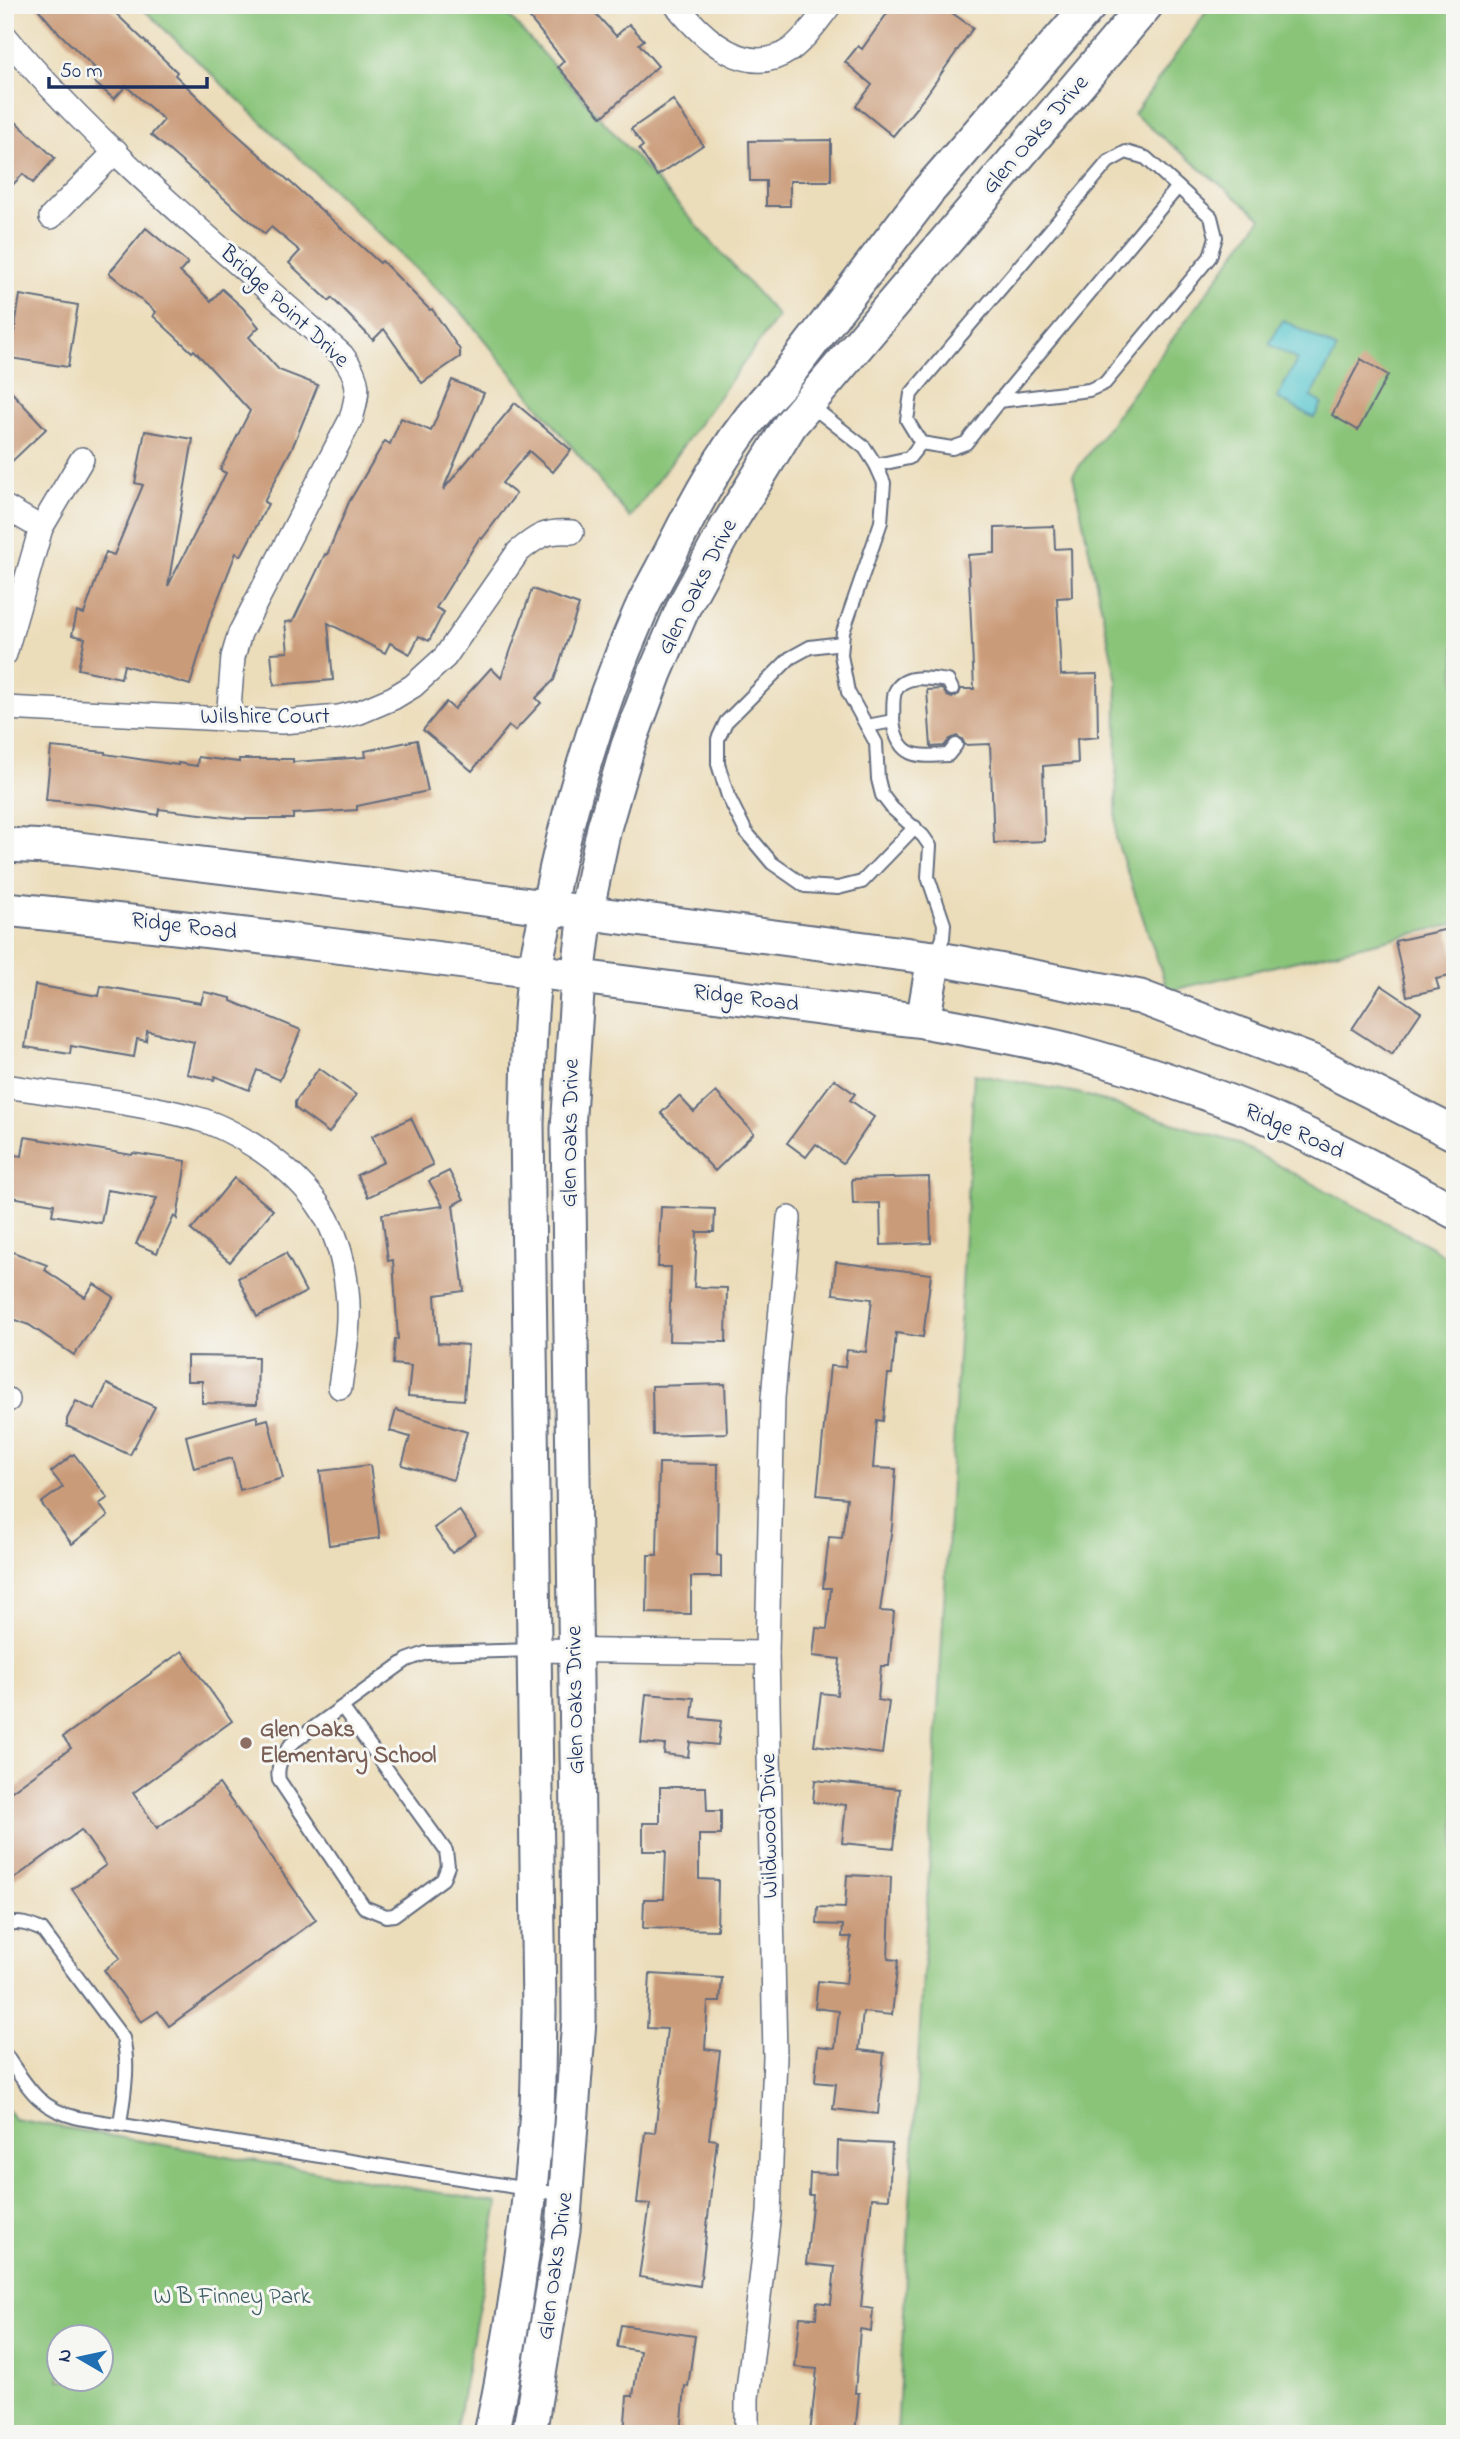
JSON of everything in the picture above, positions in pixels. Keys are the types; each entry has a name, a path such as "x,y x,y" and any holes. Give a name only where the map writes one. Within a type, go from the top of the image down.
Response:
{"street":[{"path":"676,5 690,23 728,54 756,60 774,57 789,50 830,5"},
{"name":"Glen Oaks Drive","path":"491,2434 505,2364 536,2120 540,2011 527,1199 529,1054 535,971 558,859 580,778 606,699 640,612 692,509 718,465 756,408 781,383 928,191 1090,5"},
{"name":"Glen Oaks Drive","path":"529,2434 563,2230 579,2020 568,1129 578,978 586,913 604,828 628,746 684,606 727,527 790,425 1146,5"},
{"name":"Bridge Point Drive","path":"5,36 116,152 342,355 357,379 358,396 351,419 240,633 233,657 228,720"},
{"path":"51,217 116,152"},
{"path":"781,383 808,404"},
{"path":"5,654 41,528 82,459"},
{"path":"5,507 41,528"},
{"name":"Wilshire Court","path":"5,708 282,722 339,717 360,712 413,686 445,657 518,552 533,539 547,532 572,531"},
{"path":"5,845 70,848 934,958 1140,996 1312,1062 1455,1134"},
{"name":"Ridge Road","path":"5,909 138,921 923,1021 1068,1050 1225,1102 1313,1138 1455,1212"},
{"path":"923,1021 934,958"},
{"path":"5,1086 156,1108 197,1118 249,1142 302,1182 328,1218 340,1247 348,1293 347,1337 340,1387"},
{"name":"Wildwood Drive","path":"747,2434 747,2398 769,2213 775,2057 767,1653 773,1398 789,1218"},
{"path":"534,1650 767,1653"}],"lane":[{"path":"921,443 908,420 911,394 1108,162 1126,152 1146,158 1211,217 1216,237 1210,257 1105,383 1089,390 999,401"},
{"path":"921,443 952,448 966,443 1178,187"},
{"path":"808,404 864,448 884,483 881,522 850,611 841,655 848,692 876,743 878,779 882,795 930,846 929,877 944,924 943,938 934,958"},
{"path":"876,465 909,458 921,443"},
{"path":"842,643 810,647 790,658 726,722 718,739 718,764 728,796 746,832 772,863 805,886 838,888 862,882 915,827"},
{"path":"952,689 948,681 919,677 901,684 895,694 893,721 895,736 903,750 914,755 948,755 956,746"},
{"path":"867,726 893,721"},
{"path":"342,1707 446,1851 448,1866 443,1879 394,1915 386,1916 364,1907 279,1780 279,1761 291,1744 342,1707 407,1660 426,1653 534,1650"},
{"path":"5,1925 28,1924 42,1930 123,2038 127,2053 127,2073 120,2124"},
{"path":"5,2054 34,2096 43,2104 66,2115 566,2195"}],"green space":[{"path":"139,5 499,5 778,316 630,518 464,315"},
{"path":"1211,5 1455,5 1455,924 1168,991 1116,839 1117,681 1073,475 1261,218 1134,114"},
{"path":"974,1074 1078,1093 1237,1143 1455,1262 1455,2434 897,2434"},
{"name":"W B Finney Park","path":"5,2105 14,2119 498,2203 455,2434 5,2434"}],"water":[{"path":"1283,320 1337,349 1311,397 1322,403 1314,418 1277,398 1297,360 1269,344"}],"building":[{"path":"35,5 107,5 177,72 175,75 230,128 380,263 382,261 430,310 432,309 460,350 460,357 422,383 384,329 373,340 332,298 329,301 289,263 300,251 271,227 265,234 151,135 164,120 126,86 114,99 94,82 101,74 55,29"},
{"path":"519,5 588,5 616,36 629,24 644,40 639,44 658,66 602,117 558,67 564,61"},
{"path":"893,5 941,5 973,28 925,97 893,136 856,106 872,85 845,62 858,46 862,49"},
{"path":"673,100 703,145 657,176 639,149 643,146 631,129"},
{"path":"5,112 55,158 33,183 23,174 5,193"},
{"path":"831,140 831,181 790,181 790,206 766,206 766,181 750,181 749,141"},
{"path":"146,228 188,263 180,272 211,301 222,289 243,308 259,327 249,337 279,370 318,385 293,446 264,502 268,504 241,556 236,553 209,622 190,685 124,665 121,678 78,669 85,638 72,635 77,612 84,614 106,552 114,555 143,485 135,483 145,431 193,439 168,586 226,473 220,470 250,411 194,350 192,352 153,316 156,312 109,273"},
{"path":"20,295 78,305 68,367 10,358"},
{"path":"1361,359 1388,375 1358,430 1332,415"},
{"path":"452,380 484,393 443,490 515,403 571,450 553,472 529,451 502,483 516,494 482,539 480,537 436,608 444,612 429,641 419,636 410,654 390,643 385,653 328,623 333,680 274,685 271,653 288,652 285,622 293,621 325,554 327,555 349,502 385,441 390,444 401,418 431,431"},
{"path":"5,385 46,429 5,468"},
{"path":"1054,526 1055,549 1071,548 1072,597 1057,598 1061,675 1097,674 1098,737 1077,739 1078,763 1043,766 1045,841 994,843 990,744 965,745 957,736 944,746 931,747 927,690 942,689 952,698 959,694 961,689 974,689 968,555 995,553 995,528"},
{"path":"532,589 579,605 554,680 536,698 541,703 515,731 509,726 472,771 423,730 446,702 454,709 491,668 501,678"},
{"path":"417,740 428,791 357,806 357,810 293,814 293,819 243,819 159,809 158,815 100,805 46,800 51,747 197,766 198,757 239,762 239,759 293,759 293,762 366,757 365,751"},
{"path":"1448,929 1455,959 1455,975 1436,979 1439,989 1407,996 1395,941"},
{"path":"35,985 99,996 101,986 201,1003 204,992 231,998 231,1001 301,1030 280,1080 257,1070 249,1090 215,1076 214,1080 187,1074 194,1042 147,1031 146,1041 137,1039 134,1057 71,1046 70,1054 25,1047"},
{"path":"1381,985 1421,1012 1392,1055 1352,1029"},
{"path":"319,1068 356,1095 329,1133 295,1108 295,1102"},
{"path":"834,1079 855,1094 850,1100 874,1117 843,1163 816,1144 806,1157 787,1143"},
{"path":"716,1092 754,1133 715,1171 661,1113 679,1096 694,1112"},
{"path":"411,1118 433,1165 368,1197 357,1175 384,1162 372,1136"},
{"path":"25,1137 186,1161 177,1219 174,1216 157,1253 136,1244 157,1198 107,1190 101,1223 52,1215 54,1204 5,1196 5,1154 22,1156"},
{"path":"449,1171 464,1199 453,1205 464,1291 435,1295 438,1343 468,1345 464,1400 408,1396 411,1366 393,1364 395,1339 398,1339 393,1260 388,1261 382,1214 443,1206 429,1181"},
{"path":"929,1177 931,1243 881,1245 880,1203 853,1204 852,1179"},
{"path":"234,1178 273,1210 230,1262 191,1230"},
{"path":"661,1207 715,1209 714,1232 697,1232 694,1287 727,1288 726,1342 669,1341 671,1267 658,1267"},
{"path":"5,1249 47,1265 45,1270 85,1297 94,1284 114,1297 74,1355 29,1325 5,1316"},
{"path":"286,1253 306,1292 257,1317 238,1278"},
{"path":"836,1262 931,1274 923,1337 896,1333 883,1421 877,1420 873,1468 896,1469 892,1527 880,1611 894,1612 889,1666 881,1666 878,1700 889,1702 882,1754 814,1745 821,1693 837,1695 840,1659 813,1656 816,1628 827,1629 831,1588 823,1588 829,1537 842,1538 847,1498 817,1495 830,1366 845,1367 847,1350 866,1352 872,1299 833,1294"},
{"path":"187,1356 258,1357 257,1404 202,1403 202,1381 187,1381"},
{"path":"107,1384 155,1407 130,1455 67,1426 67,1419 76,1401 95,1410"},
{"path":"725,1384 727,1433 653,1435 652,1386"},
{"path":"396,1410 467,1432 453,1480 402,1465 410,1437 390,1431"},
{"path":"257,1416 257,1422 268,1419 283,1478 240,1490 232,1458 194,1468 186,1436"},
{"path":"74,1454 108,1498 99,1504 108,1516 72,1544 41,1503 63,1487 51,1472"},
{"path":"659,1463 718,1464 717,1555 721,1556 721,1577 691,1577 691,1614 647,1613 648,1555 657,1555"},
{"path":"370,1465 380,1538 329,1545 320,1471"},
{"path":"459,1510 476,1535 452,1553 434,1528"},
{"path":"182,1651 232,1721 133,1793 157,1828 219,1784 316,1920 169,2026 158,2011 141,2022 104,1970 120,1958 72,1889 106,1865 81,1830 5,1885 5,1796 71,1748 63,1737"},
{"path":"646,1694 694,1698 692,1718 721,1721 718,1745 690,1742 688,1757 664,1754 665,1745 641,1743"},
{"path":"815,1780 900,1789 894,1848 842,1843 846,1805 813,1802"},
{"path":"660,1787 706,1787 707,1811 721,1811 721,1835 699,1835 699,1879 718,1880 717,1930 643,1928 644,1899 664,1899 666,1851 643,1851 643,1823 660,1823"},
{"path":"847,1875 891,1877 888,1959 898,1960 892,2015 863,2012 859,2050 884,2053 878,2114 833,2109 836,2084 815,2082 818,2046 835,2048 839,2011 815,2008 818,1981 846,1984 851,1937 842,1937 843,1925 817,1924 818,1907 845,1908"},
{"path":"650,1974 722,1978 720,2002 708,2002 705,2049 720,2051 709,2139 717,2140 700,2286 639,2277 650,2204 637,2203 645,2132 655,2133 667,2029 647,2028"},
{"path":"838,2141 892,2144 889,2199 872,2198 861,2307 873,2309 871,2331 860,2329 855,2434 810,2434 817,2369 795,2367 800,2317 816,2318 817,2302 831,2304 835,2267 806,2264 813,2195 809,2195 810,2173 837,2174"},
{"path":"621,2325 695,2336 688,2387 685,2386 681,2434 624,2434 627,2396 633,2396 640,2351 617,2347"}],"place":[{"name":"Glen Oaks Elementary School","path":"246,1743"}]}
